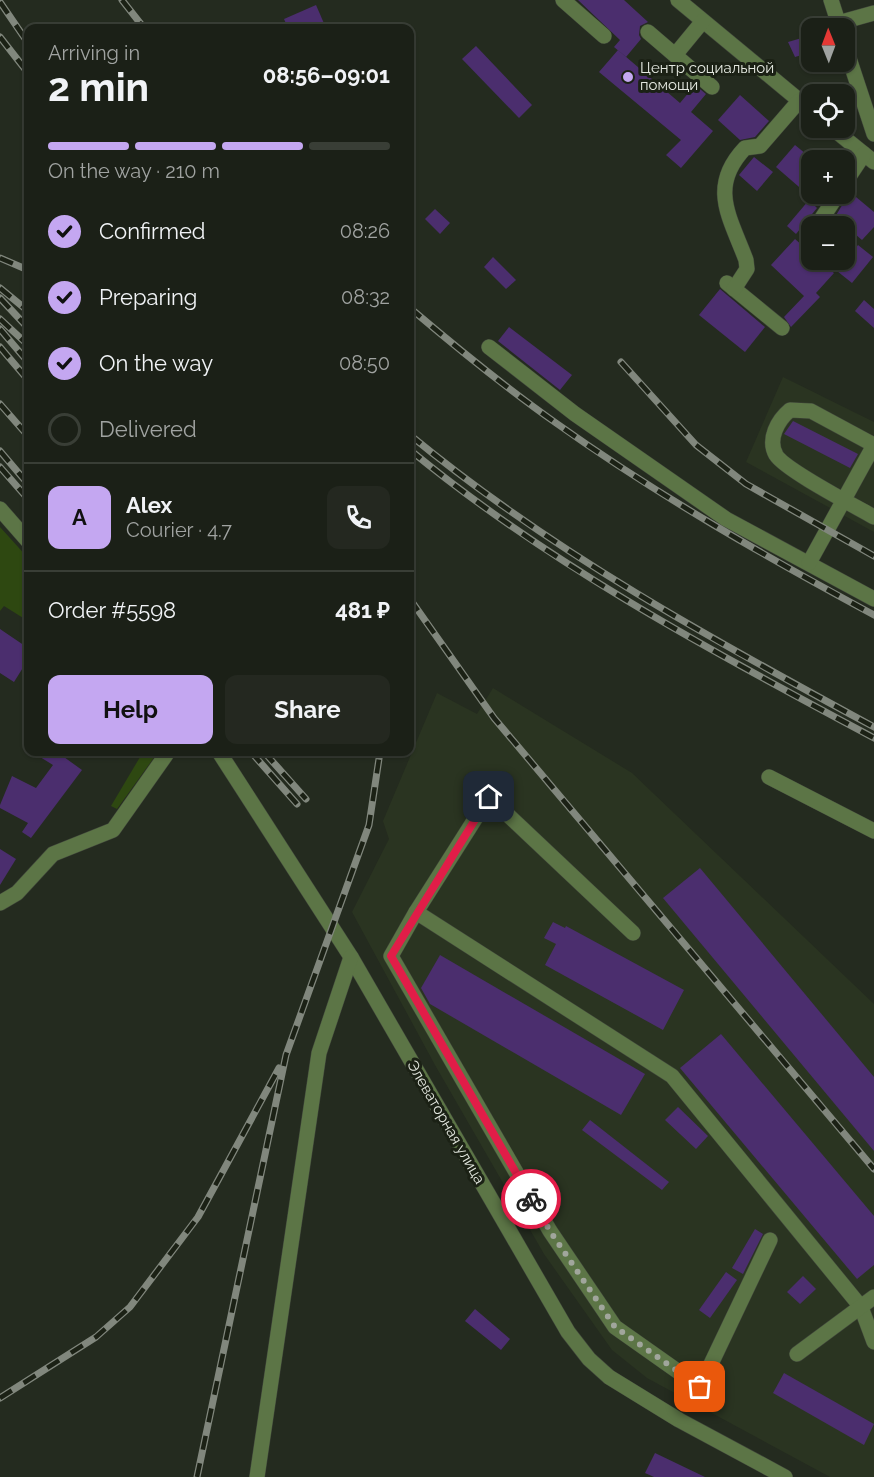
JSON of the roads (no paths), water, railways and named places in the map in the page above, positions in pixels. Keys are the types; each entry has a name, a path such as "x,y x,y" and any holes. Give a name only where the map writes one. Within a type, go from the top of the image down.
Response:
{"street":[{"path":"563,0 604,36"},
{"path":"678,0 799,101 760,147 745,148 730,163 724,192 725,204 746,260 747,269 730,286 782,328"},
{"path":"831,0 837,18"},
{"path":"855,20 874,13"},
{"path":"675,55 703,21"},
{"path":"648,32 712,87"},
{"path":"854,72 874,134"},
{"path":"844,138 869,158 855,173"},
{"path":"489,347 575,414 726,519 874,598"},
{"path":"809,563 844,500 874,445 811,411 790,410 783,416 774,433 772,447 780,460 844,500 874,517"},
{"path":"0,509 24,536"},
{"path":"0,903 16,893 53,855 113,830 165,756"},
{"name":"Элеваторная улица","path":"222,756 351,957 568,1332 590,1359 609,1377 741,1455 785,1477"},
{"path":"769,777 874,831"},
{"path":"633,933 489,797 416,912 391,956 550,1231 615,1327 700,1387 770,1240"},
{"path":"416,912 672,1076 861,1307 874,1342"},
{"path":"257,1477 319,1053 351,957"},
{"path":"796,1354 874,1297"}],"railway":[{"path":"122,0 141,24"},
{"path":"0,2 24,37"},
{"path":"0,37 24,68"},
{"path":"0,258 24,268"},
{"path":"0,288 24,308"},
{"path":"0,298 24,324"},
{"path":"414,311 500,381 594,450 712,524 874,615"},
{"path":"0,319 24,341"},
{"path":"0,329 24,357"},
{"path":"0,347 24,375"},
{"path":"621,362 696,445 746,484 874,556"},
{"path":"0,404 24,431"},
{"path":"414,438 464,478 577,556 694,627 874,727"},
{"path":"0,451 24,479"},
{"path":"414,453 519,532 635,605 694,640 874,738"},
{"path":"0,467 24,494"},
{"path":"414,605 494,718 874,1169"},
{"path":"255,756 297,804"},
{"path":"268,756 306,799"},
{"path":"197,1477 286,1055 369,825 379,756"},
{"path":"0,1398 96,1337 130,1307 198,1217 279,1068"}],"place":[{"name":"Центр социальной помощи","path":"628,77"}]}
